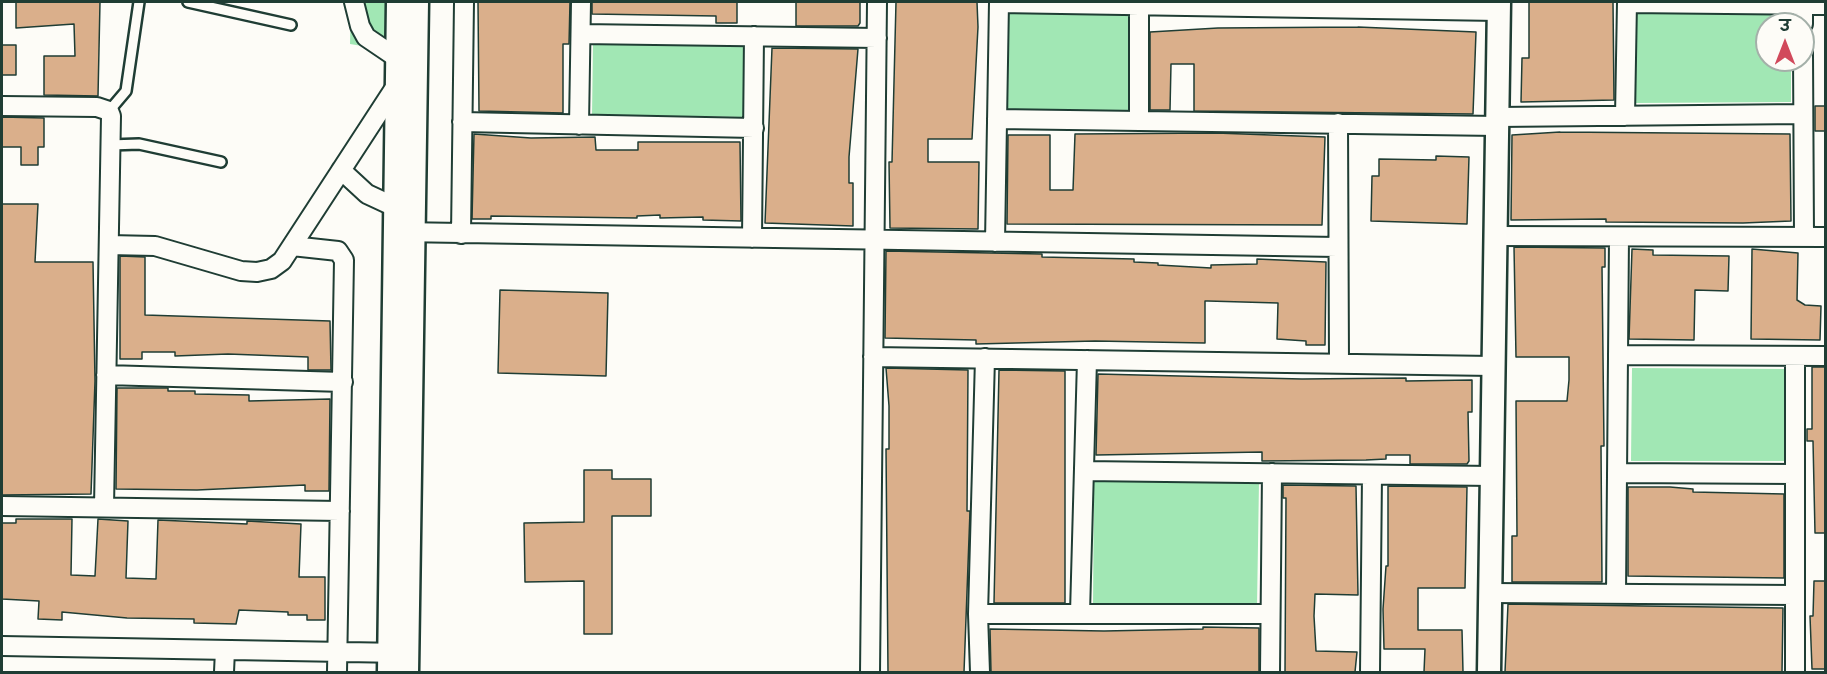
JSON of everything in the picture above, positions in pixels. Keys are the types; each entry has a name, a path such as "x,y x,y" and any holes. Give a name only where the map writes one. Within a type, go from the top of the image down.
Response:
{"street":[{"path":"354,2 360,26 366,37 397,58"},
{"path":"398,2 395,207 404,233"},
{"path":"2,646 337,652 398,663 404,233 417,2"},
{"path":"461,234 464,2"},
{"path":"579,125 581,2"},
{"path":"870,672 877,2"},
{"path":"995,242 999,2 1139,5 1498,6 1489,672"},
{"path":"1625,116 1627,2 1826,5"},
{"path":"1139,5 1139,121"},
{"path":"1803,5 1803,12"},
{"path":"581,34 877,38"},
{"path":"752,238 754,36"},
{"path":"1803,72 1804,237"},
{"path":"109,245 155,246 241,271 257,272 271,269 282,261 396,86"},
{"path":"2,106 97,107 109,111 104,507"},
{"path":"997,119 1338,123 1803,114"},
{"path":"462,123 754,128"},
{"path":"1338,123 1339,363"},
{"path":"341,170 367,194 395,207"},
{"path":"404,233 1337,247"},
{"path":"1495,236 1826,237"},
{"path":"1616,594 1619,237"},
{"path":"292,246 332,250 343,255 343,381 337,672"},
{"path":"1618,355 1826,356"},
{"path":"1795,356 1795,672"},
{"path":"873,357 1493,366"},
{"path":"980,672 978,614 985,358"},
{"path":"1080,613 1087,360"},
{"path":"106,375 343,381"},
{"path":"1083,471 1492,476"},
{"path":"1270,672 1272,473"},
{"path":"1617,473 1795,474"},
{"path":"1370,672 1372,475"},
{"path":"2,506 340,511"},
{"path":"1490,592 1795,595"},
{"path":"978,614 1269,614"},
{"path":"224,672 225,650"}],"lane":[{"path":"109,111 119,101 128,85 139,2"},
{"path":"188,2 291,25"},
{"path":"110,145 139,144 221,162"}],"green space":[{"path":"351,2 387,2 386,50 350,44"},
{"path":"1009,13 1130,14 1130,111 1008,110"},
{"path":"1636,13 1755,13 1755,72 1791,72 1791,102 1636,103"},
{"path":"593,44 746,46 746,117 592,115"},
{"path":"1632,368 1785,369 1785,461 1631,461"},
{"path":"1094,480 1259,482 1257,606 1093,605"}],"building":[{"path":"16,2 100,2 98,96 44,95 44,56 75,56 74,24 16,28"},
{"path":"478,2 570,2 569,44 563,44 563,113 479,111"},
{"path":"592,2 737,2 737,23 716,23 716,16 592,14"},
{"path":"796,2 860,2 860,23 858,26 796,26"},
{"path":"896,2 977,2 978,27 972,139 928,139 928,162 979,162 978,229 890,228 889,162 892,162"},
{"path":"1529,2 1613,2 1614,100 1521,102 1522,58 1529,58"},
{"path":"1358,27 1476,32 1473,114 1194,111 1194,64 1171,64 1170,110 1150,110 1150,32 1218,28"},
{"path":"2,45 16,45 16,75 2,75"},
{"path":"772,48 858,49 849,157 849,183 853,183 853,226 765,223"},
{"path":"1815,106 1826,106 1826,131 1815,131"},
{"path":"2,117 44,118 44,147 38,147 38,165 21,165 21,147 2,147"},
{"path":"1560,132 1790,134 1791,221 1743,223 1606,222 1606,219 1511,220 1512,135"},
{"path":"1216,133 1325,137 1322,225 1007,224 1008,135 1050,135 1050,190 1073,190 1075,134"},
{"path":"474,134 531,138 595,137 596,150 638,150 638,142 740,142 741,221 703,220 703,217 660,218 660,215 637,216 637,218 491,216 491,219 472,219"},
{"path":"1436,156 1469,157 1467,224 1371,221 1372,176 1379,176 1379,159 1436,160"},
{"path":"2,204 38,204 35,262 93,262 95,381 91,494 2,495"},
{"path":"1514,247 1605,248 1605,267 1602,267 1604,446 1601,446 1602,582 1512,582 1512,536 1517,536 1516,401 1567,401 1569,380 1569,357 1516,357"},
{"path":"1632,249 1653,250 1653,255 1729,256 1728,291 1695,290 1694,340 1629,339"},
{"path":"1752,249 1798,253 1797,300 1805,305 1821,306 1820,340 1751,339"},
{"path":"886,251 1042,254 1042,257 1134,259 1134,262 1158,263 1158,265 1211,268 1211,265 1257,264 1257,259 1326,262 1325,345 1306,345 1306,341 1277,339 1278,303 1208,301 1205,301 1205,343 1095,341 976,344 976,340 885,338"},
{"path":"120,256 145,257 145,315 330,321 331,370 308,370 308,357 228,354 175,356 175,352 142,352 142,359 120,359"},
{"path":"500,290 608,293 606,376 498,373"},
{"path":"1812,367 1826,367 1826,533 1815,533 1813,441 1807,441 1807,429 1812,429"},
{"path":"886,368 968,370 967,511 970,511 964,672 888,672 886,449 889,449 889,406"},
{"path":"999,370 1065,371 1065,603 994,603"},
{"path":"1098,374 1302,379 1406,378 1406,381 1472,380 1472,412 1468,412 1469,461 1467,464 1410,464 1410,455 1386,455 1386,459 1366,460 1262,461 1262,452 1096,455"},
{"path":"117,388 168,388 168,391 195,391 195,394 249,395 249,401 330,399 329,491 305,491 305,485 197,490 116,489"},
{"path":"584,470 612,470 612,479 651,479 651,516 612,516 612,634 584,634 584,581 525,582 524,523 584,522"},
{"path":"1283,485 1356,486 1358,595 1315,594 1314,616 1316,651 1357,652 1355,672 1285,672 1286,498 1283,498"},
{"path":"1388,486 1467,487 1465,588 1418,588 1418,630 1462,630 1463,672 1424,672 1425,649 1384,649 1383,609 1386,566 1388,566"},
{"path":"1628,487 1670,487 1693,489 1693,492 1784,494 1784,578 1628,576"},
{"path":"16,519 72,519 71,575 95,576 98,519 128,521 126,578 156,579 158,520 301,524 299,577 325,577 325,620 307,620 307,615 288,615 288,612 239,610 236,624 194,623 194,619 127,618 62,612 62,620 38,619 39,601 2,599 2,523 16,523"},
{"path":"1814,581 1826,581 1826,669 1812,669 1810,616 1813,616"},
{"path":"1508,604 1783,608 1782,672 1505,672"},
{"path":"1203,627 1259,628 1259,672 991,672 990,629 1104,631 1203,629"}]}
